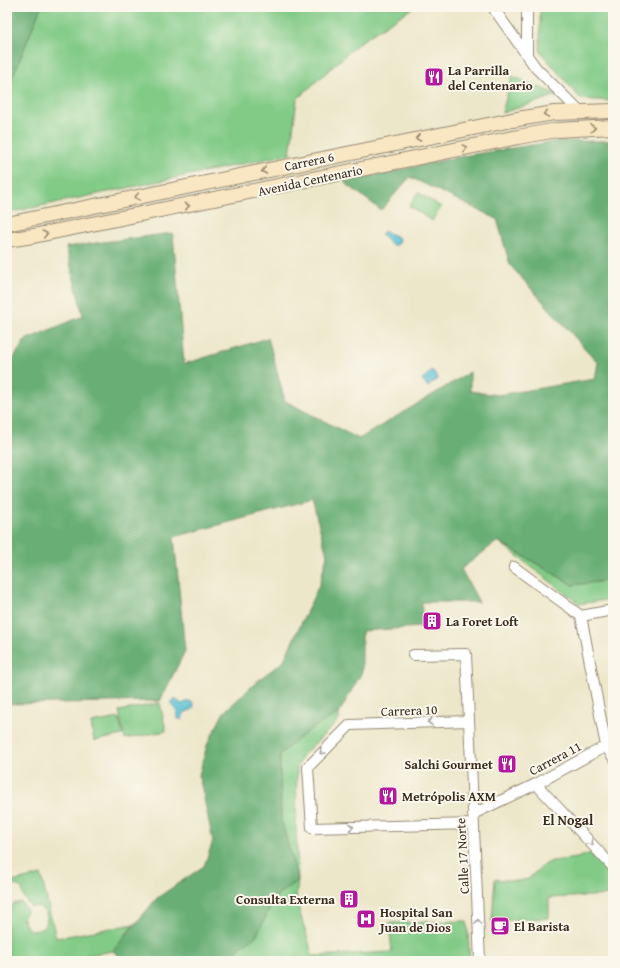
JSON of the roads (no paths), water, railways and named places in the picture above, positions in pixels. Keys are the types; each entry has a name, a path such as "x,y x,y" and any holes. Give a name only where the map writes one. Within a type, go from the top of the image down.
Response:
{"main road":[{"name":"Carrera 6","path":"7,224 446,132 554,113 613,111"},
{"name":"Avenida Centenario","path":"7,240 41,235 518,137 557,130 613,127"}],"street":[{"path":"503,7 494,9 527,56 536,68 580,112"},
{"path":"527,7 527,56"},
{"path":"514,567 581,616 606,746 613,757"},
{"path":"581,616 613,610"},
{"name":"Calle 17 Norte","path":"413,655 466,654 480,961"},
{"name":"Carrera 10","path":"312,828 308,767 350,725 469,721"},
{"name":"Carrera 11","path":"312,828 474,819 606,746"},
{"path":"536,784 613,867"}],"water":[{"path":"384,231 398,237 399,240 397,245 391,245 381,235"},
{"path":"432,370 438,378 428,387 422,380"},
{"path":"175,699 182,704 189,701 194,705 193,709 184,713 182,720 177,718 177,712 171,704 171,701"}],"place":[{"name":"La Parrilla del Centenario","path":"434,77"},
{"name":"La Foret Loft","path":"432,621"},
{"name":"Salchi Gourmet","path":"507,764"},
{"name":"Metrópolis AXM","path":"388,796"},
{"name":"Consulta Externa","path":"349,899"},
{"name":"Hospital San Juan de Dios","path":"366,919"},
{"name":"El Barista","path":"500,926"}],"district":[{"name":"El Nogal","path":"568,820"}]}
